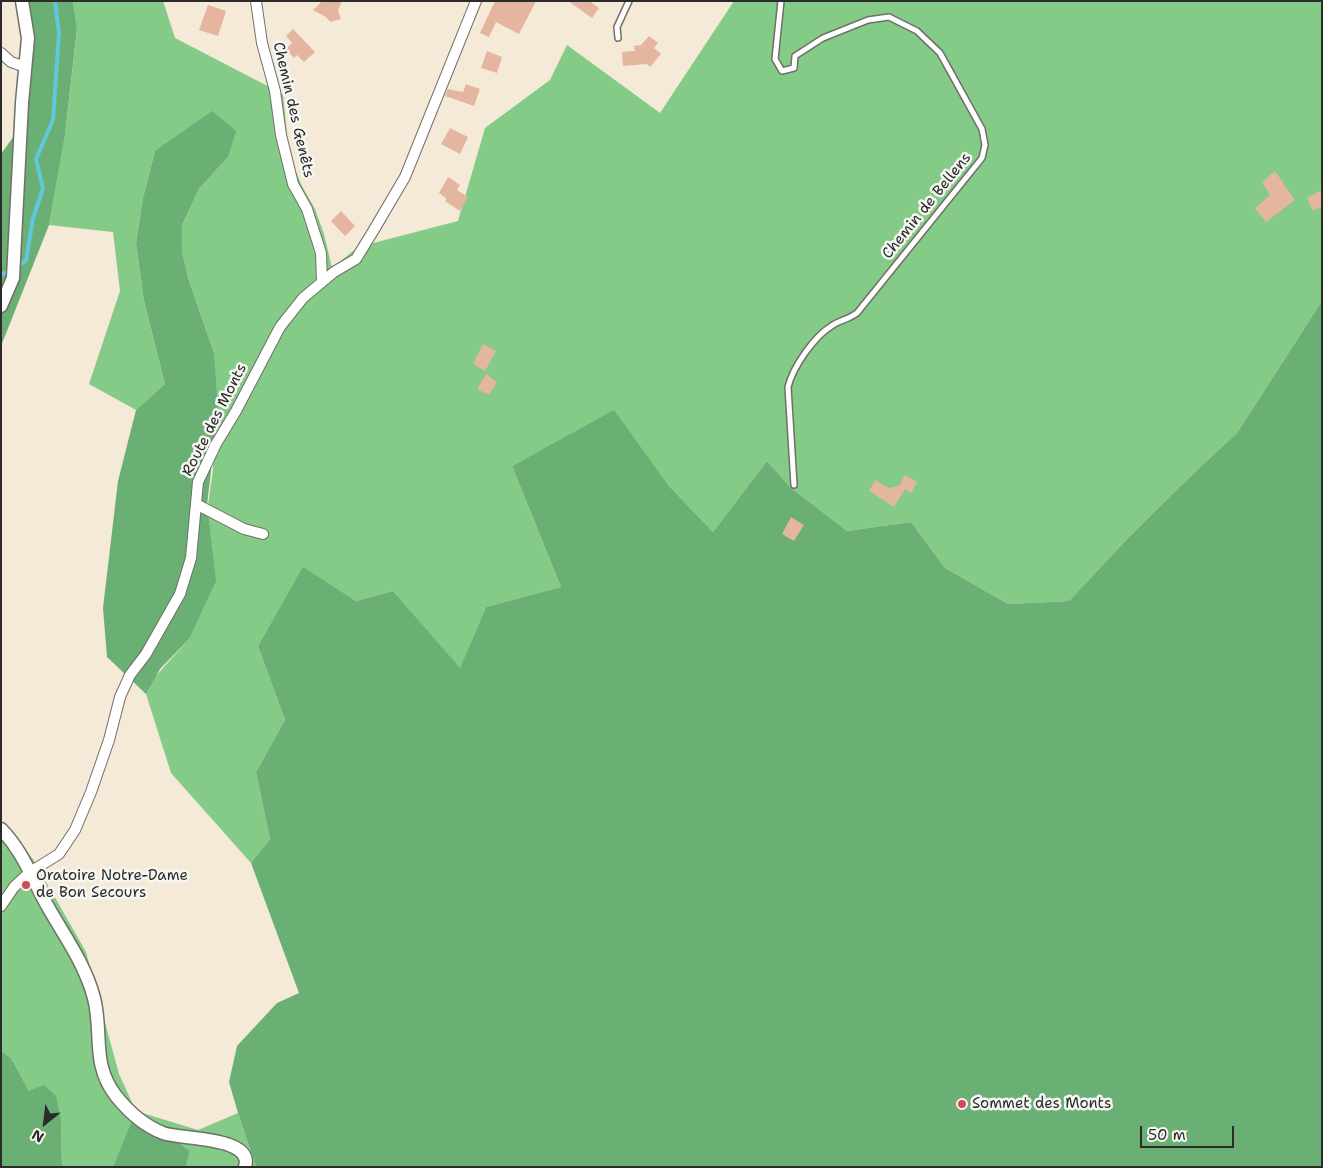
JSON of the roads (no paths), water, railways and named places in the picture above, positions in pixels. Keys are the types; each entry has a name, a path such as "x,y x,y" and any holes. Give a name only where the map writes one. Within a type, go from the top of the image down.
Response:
{"street":[{"path":"1,306 13,278 28,38 22,1"},
{"name":"Route des Monts","path":"1,906 14,887 30,872 59,854 75,830 91,792 109,740 120,697 130,674 146,654 180,594 190,558 198,482 216,444 236,411 280,327 303,298 334,272 356,259 405,177 476,1"},
{"name":"Chemin des Genêts","path":"257,2 262,43 274,91 280,135 293,184 307,209 321,253 322,282"},
{"path":"1,53 10,62 26,67"},
{"path":"196,504 244,529 264,534"},
{"path":"1,830 9,837 83,966 97,1012 99,1057 106,1079 116,1095 137,1118 163,1133 232,1144 242,1150 246,1163 245,1167"}],"lane":[{"path":"618,38 616,27 628,1"},
{"name":"Chemin de Bellens","path":"781,1 775,59 782,71 794,68 795,56 823,38 868,20 889,17 917,31 940,53 982,129 985,145 982,158 857,313 833,325 821,335 791,374 788,387 794,485"}],"waterway":[{"path":"16,266 26,261 33,218 43,189 36,159 53,120 59,33 55,1"},
{"path":"1,275 10,270"}],"place":[{"name":"Oratoire Notre-Dame de Bon Secours","path":"26,885"},
{"name":"Sommet des Monts","path":"962,1104"}]}
